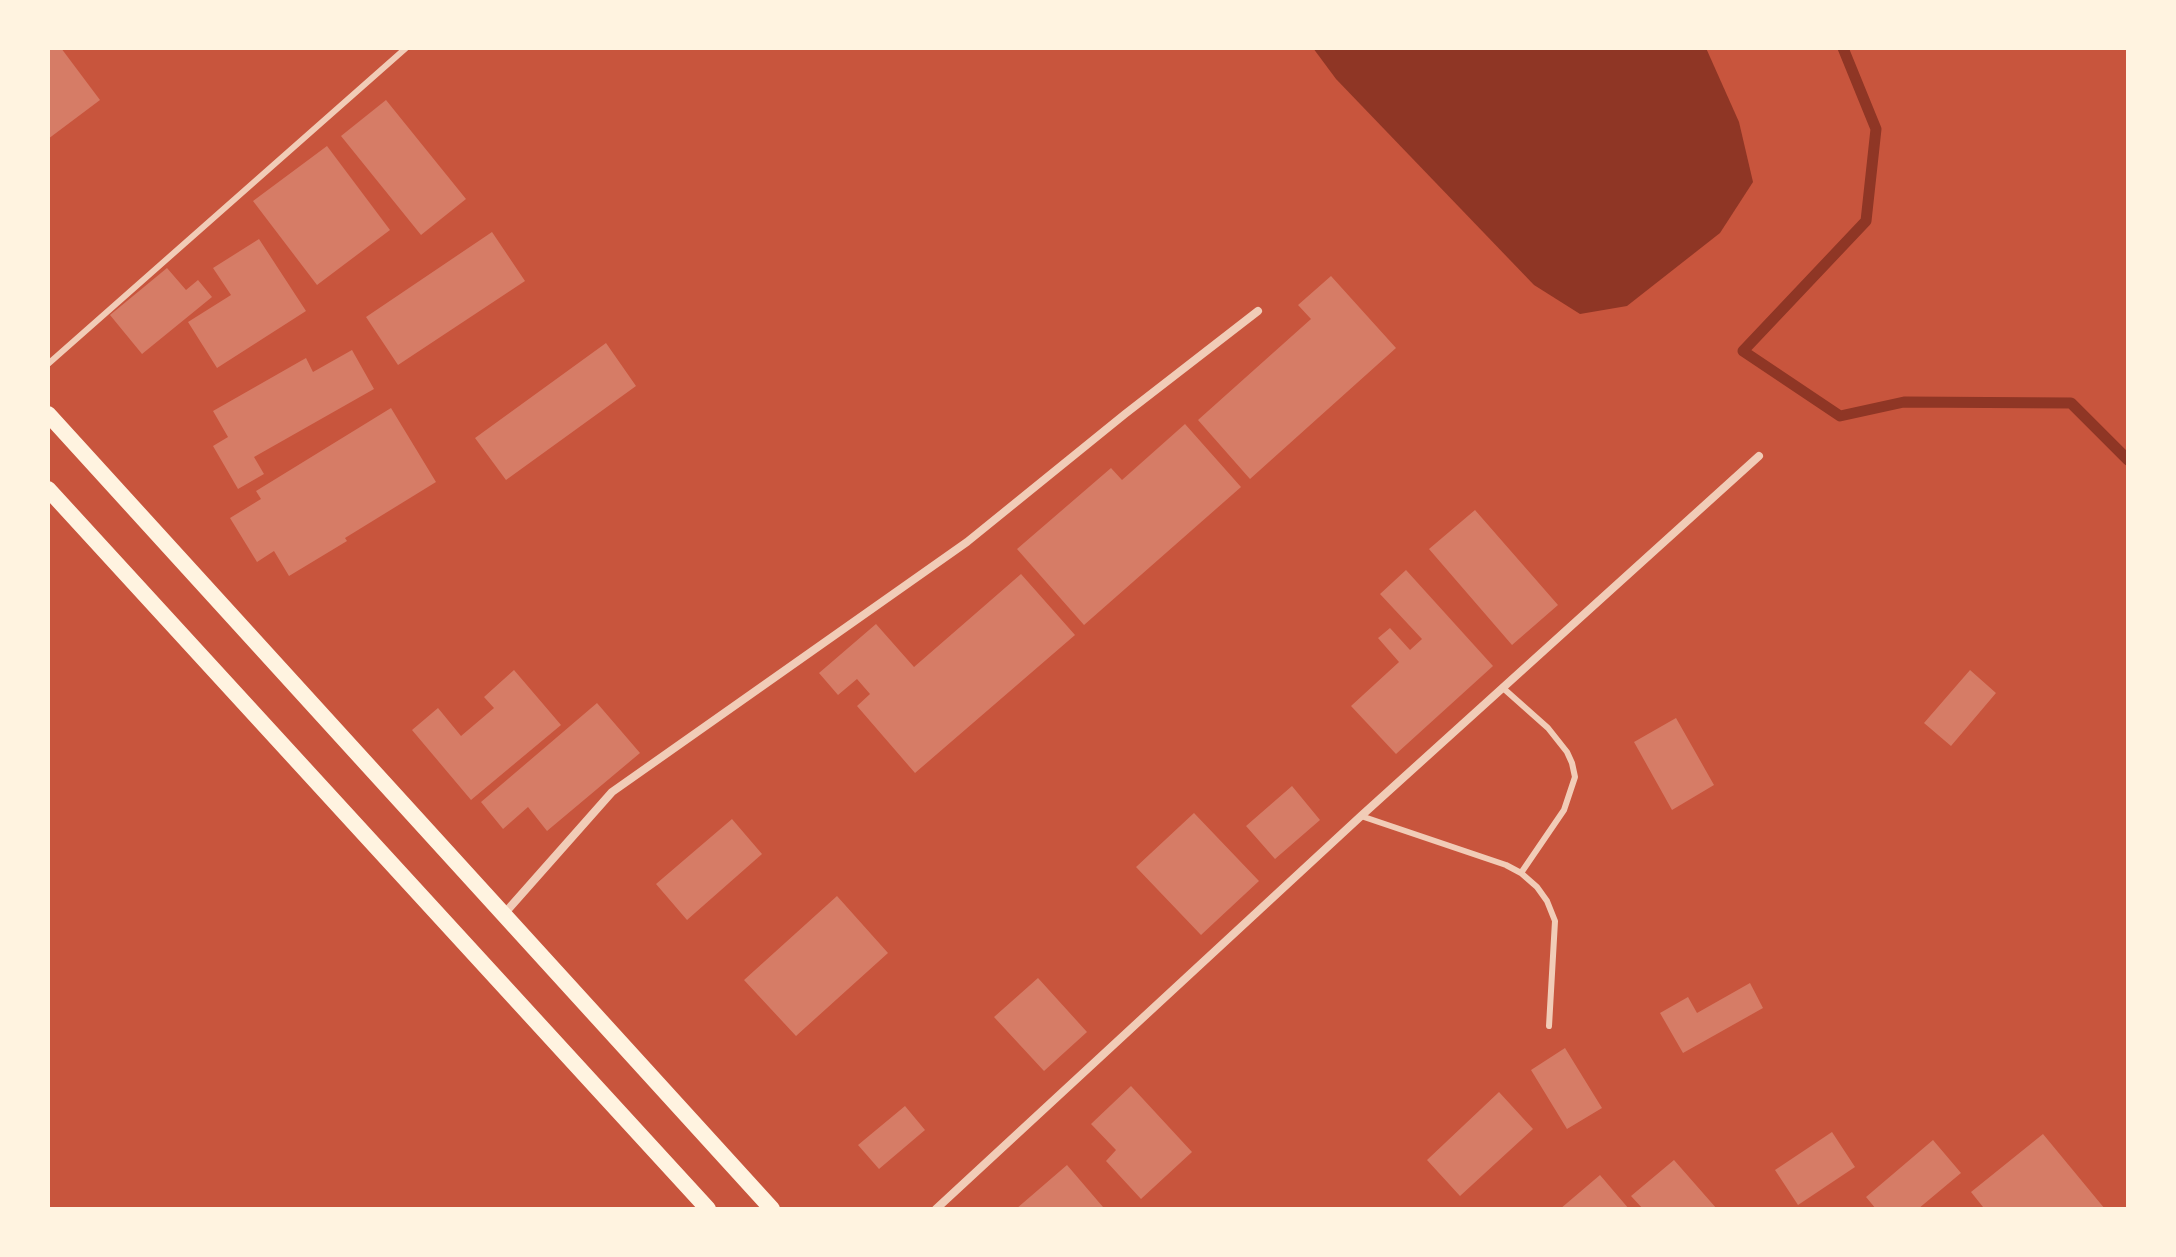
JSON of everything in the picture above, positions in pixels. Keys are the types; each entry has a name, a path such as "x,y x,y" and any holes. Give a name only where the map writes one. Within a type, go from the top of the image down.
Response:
{"main road":[{"path":"48,414 772,1209"},
{"path":"48,489 708,1209"}],"street":[{"path":"504,914 612,792 967,542 1258,311"},
{"path":"936,1209 1361,816 1759,456"}],"lane":[{"path":"48,364 406,48"},
{"path":"1503,688 1548,728 1567,752 1575,777 1564,810 1521,873"},
{"path":"1361,816 1506,865 1537,887 1555,921 1549,1026"}],"shaded area":[{"path":"1313,48 1706,48 1739,122 1753,182 1720,233 1627,306 1580,314 1534,285 1336,79"}],"building":[{"path":"48,48 61,48 100,100 48,139"},
{"path":"386,100 466,199 421,235 341,136"},
{"path":"327,146 390,230 317,285 253,201"},
{"path":"492,232 525,281 398,365 366,317"},
{"path":"259,239 306,311 217,368 188,322 231,295 213,268"},
{"path":"167,268 186,290 198,280 212,297 142,354 110,315"},
{"path":"1331,276 1396,348 1250,479 1198,420 1311,319 1298,305"},
{"path":"606,343 636,386 506,480 475,438"},
{"path":"352,350 374,389 254,457 264,474 238,489 213,446 228,437 213,411 306,358 313,372"},
{"path":"391,408 436,482 289,576 274,551 257,562 230,518 261,499 256,491"},
{"path":"1185,424 1241,487 1084,625 1017,549 1111,468 1122,480"},
{"path":"1475,510 1558,605 1512,645 1429,549"},
{"path":"1406,570 1493,666 1396,754 1351,706 1399,662 1378,638 1390,628 1410,650 1422,639 1380,594"},
{"path":"1021,574 1075,635 915,773 857,706 870,694 857,679 838,695 819,673 876,624 914,667"},
{"path":"514,670 561,725 471,800 412,730 438,708 461,736 494,708 484,697"},
{"path":"1970,670 1996,693 1951,746 1924,723"},
{"path":"597,703 640,753 547,831 528,807 503,829 481,802"},
{"path":"1676,718 1714,785 1672,810 1634,742"},
{"path":"1292,786 1320,820 1275,859 1246,826"},
{"path":"1194,813 1259,881 1201,935 1136,867"},
{"path":"732,819 762,854 687,920 656,884"},
{"path":"837,896 888,953 796,1036 744,980"},
{"path":"1038,978 1087,1032 1044,1071 994,1017"},
{"path":"1750,983 1763,1008 1683,1053 1660,1013 1688,997 1697,1013"},
{"path":"1565,1048 1602,1108 1567,1129 1531,1070"},
{"path":"1131,1086 1192,1152 1141,1199 1106,1161 1116,1150 1091,1124"},
{"path":"1499,1092 1533,1129 1460,1196 1427,1160"},
{"path":"905,1106 925,1130 879,1169 858,1145"},
{"path":"1832,1132 1855,1167 1798,1205 1775,1170"},
{"path":"2043,1134 2105,1209 1981,1209 1983,1207 1971,1192"},
{"path":"1933,1140 1961,1173 1918,1209 1876,1209 1866,1197"},
{"path":"1674,1160 1717,1209 1643,1209 1631,1196"},
{"path":"1067,1165 1103,1207 1016,1209"},
{"path":"1600,1175 1629,1209 1560,1209"}],"waterway":[{"path":"1843,48 1876,129 1866,221 1743,351 1840,416 1904,402 2071,403 2128,460"}]}
